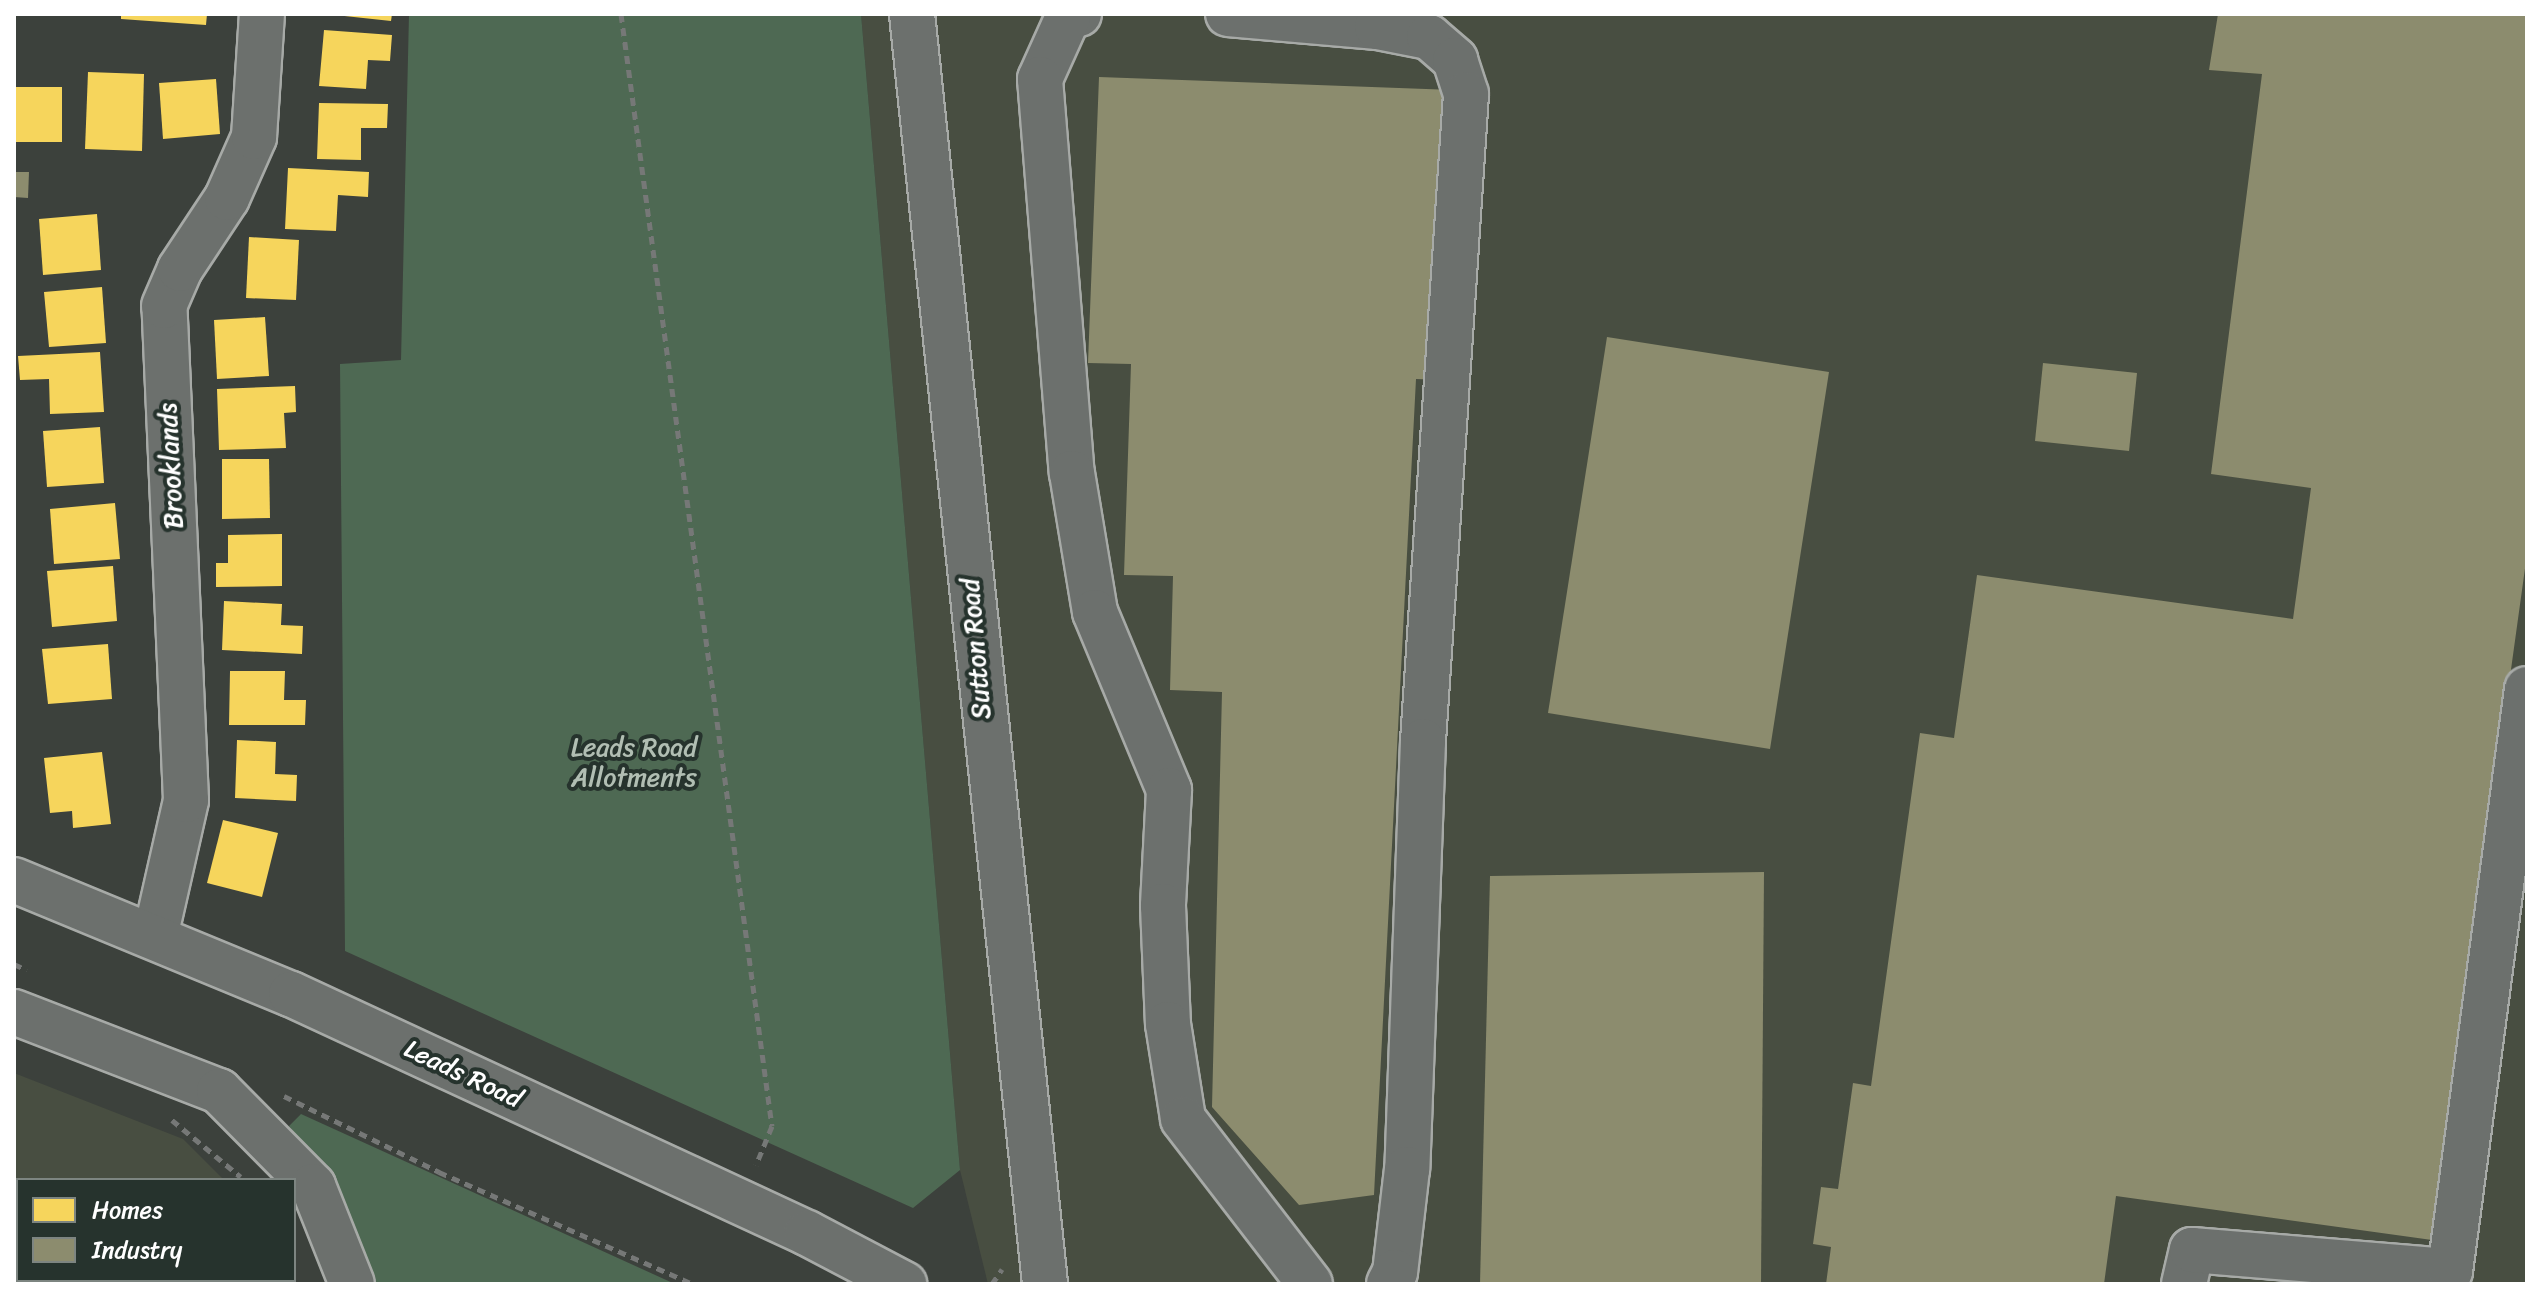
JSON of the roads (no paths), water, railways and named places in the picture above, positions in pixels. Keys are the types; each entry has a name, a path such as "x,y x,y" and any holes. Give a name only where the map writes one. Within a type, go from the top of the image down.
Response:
{"street":[{"name":"Brooklands","path":"155,937 186,800 164,306 180,269 227,198 254,137 262,14"},
{"name":"Sutton Road","path":"912,14 1045,1284"},
{"path":"1079,14 1068,17 1040,79 1056,224 1072,473 1095,612 1169,790 1163,906 1168,1024 1183,1119 1310,1284"},
{"path":"1228,14 1377,27 1429,37 1455,60 1466,94 1423,741 1407,1169 1395,1272 1389,1284"},
{"path":"2184,1284 2192,1250 2450,1271 2527,689"},
{"name":"Leads Road","path":"14,880 291,994 741,1203 904,1284"},
{"path":"14,1012 219,1091 313,1186 352,1284"}],"park label":[{"name":"Leads Road Allotments","path":"634,763"}]}
